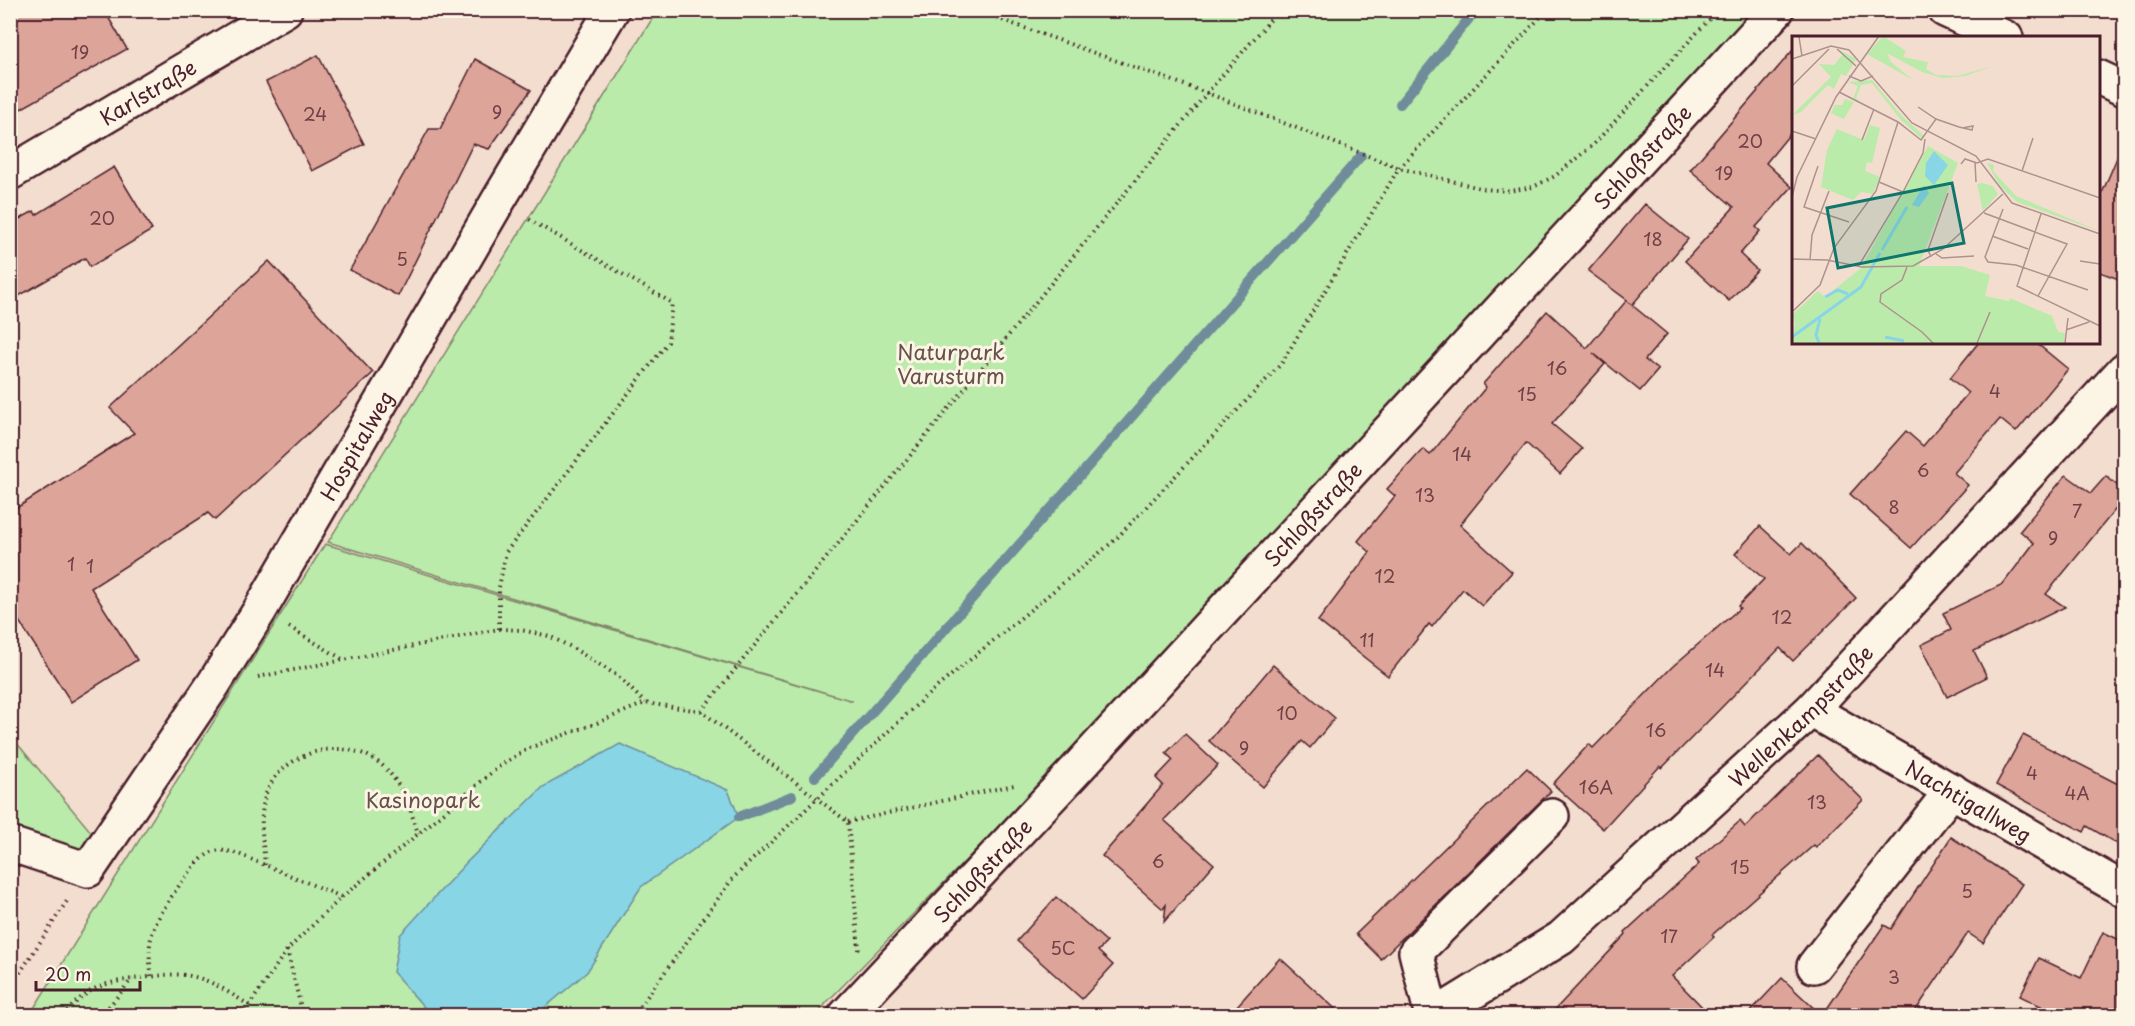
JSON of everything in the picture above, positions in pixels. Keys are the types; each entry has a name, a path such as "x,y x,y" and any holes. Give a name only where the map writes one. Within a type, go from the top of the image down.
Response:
{"street":[{"name":"Karlstraße","path":"10,173 285,10"},
{"name":"Hospitalweg","path":"88,870 213,685 260,610 612,10"},
{"name":"Schloßstraße","path":"854,1005 1091,754 1777,10"},
{"path":"1945,10 2002,36"},
{"path":"2099,78 2124,89"},
{"name":"Wellenkampstraße","path":"1433,1016 1561,938 1811,710 2124,370"},
{"name":"Nachtigallweg","path":"1811,710 1952,789 2124,890"},
{"path":"1814,966 1952,789"},
{"path":"1433,1016 1416,952 1552,816"},
{"path":"10,844 88,870"}],"path":[{"path":"974,10 1207,93 1399,168 1484,189 1509,190 1533,187 1556,176 1593,145 1718,10"},
{"path":"701,711 1207,93 1279,10"},
{"path":"633,1016 733,878 925,697 1115,540 1281,364 1399,168 1547,10"},
{"path":"498,201 672,303 668,342 506,552 499,587 499,628"},
{"path":"260,610 345,660"},
{"path":"213,685 499,628 549,636 571,646 618,676 645,703"},
{"path":"242,1016 287,950 342,897 501,765 529,748 645,703 701,711 848,822 1018,784"},
{"path":"265,865 262,821 267,792 275,777 285,767 300,757 320,750 345,750 365,755 383,766 407,801 418,834"},
{"path":"848,822 854,1005"},
{"path":"152,976 149,955 152,932 180,884 202,859 212,852 224,850 342,897"},
{"path":"10,988 88,870"},
{"path":"287,950 303,1016"},
{"path":"63,1016 72,1005 92,989 109,981 172,973 212,983 249,1005"},
{"path":"100,1016 133,978"}],"green space":[{"name":"Naturpark Varusturm","path":"657,11 1754,11 1061,763 827,1002 817,1015 29,1016 325,544 853,701 328,542"},
{"path":"10,735 92,833 81,850 11,827"}],"water":[{"path":"620,744 728,790 739,817 641,887 587,972 536,1015 431,1015 393,972 400,935 466,863 543,787"}],"building":[{"path":"21,10 104,10 127,49 10,115 10,17"},
{"path":"1792,51 1792,131 1766,163 1792,187 1756,227 1760,231 1740,254 1757,270 1729,301 1685,261 1734,207 1690,170"},
{"path":"318,55 364,144 312,171 266,82"},
{"path":"475,59 531,90 489,149 473,144 398,296 350,270 429,129 440,129"},
{"path":"2124,141 2124,281 2099,272 2099,200"},
{"path":"114,167 152,230 90,267 85,258 10,301 10,224 34,211 36,215"},
{"path":"1645,204 1688,239 1632,305 1627,301 1667,334 1645,360 1658,370 1640,391 1593,353 1605,364 1552,424 1582,449 1560,474 1526,443 1460,525 1512,572 1482,606 1463,589 1432,627 1429,624 1388,676 1318,621 1370,552 1358,541 1395,496 1387,489 1423,449 1430,455 1486,387 1483,384 1547,311 1587,348 1627,300 1588,271"},
{"path":"269,261 373,373 215,520 208,513 91,588 137,660 71,702 10,607 10,512 134,433 110,408"},
{"path":"1977,344 2037,344 2068,369 2016,432 2000,419 1954,473 1968,485 1911,548 1850,494 1906,431 1923,446 1968,393 1950,378"},
{"path":"2066,475 2091,493 2106,476 2124,491 2124,499 2046,594 2065,607 1974,651 1987,677 1947,697 1921,645 1951,630 1943,613 2003,584 2034,543 2020,531"},
{"path":"1760,526 1791,554 1802,543 1856,598 1793,661 1780,648 1662,768 1660,766 1603,829 1553,784 1589,744 1593,748 1672,667 1740,608 1738,606 1764,579 1735,554"},
{"path":"1273,665 1335,718 1310,748 1302,741 1263,787 1209,741"},
{"path":"1185,734 1218,765 1164,820 1214,864 1164,922 1166,905 1163,909 1102,856 1163,785 1156,778 1173,760 1166,753"},
{"path":"2023,735 2124,787 2124,848 2087,826 2084,832 1996,785"},
{"path":"1818,755 1863,800 1816,847 1814,845 1712,935 1714,937 1672,976 1711,1016 1549,1016 1626,934 1625,932 1699,864 1696,860 1740,821 1745,827"},
{"path":"1527,768 1551,791 1381,959 1356,934"},
{"path":"1951,837 2022,884 1983,943 1968,933 1912,1016 1822,1016 1884,925 1891,929"},
{"path":"1056,897 1107,942 1098,951 1113,965 1082,999 1017,941"},
{"path":"2103,932 2124,942 2124,1003 2118,1016 2061,1016 2020,996 2039,958 2081,978"},
{"path":"1280,958 1343,1016 1228,1016"},
{"path":"1782,978 1822,1016 1746,1016"}],"waterway":[{"path":"1400,104 1476,10"},
{"path":"815,777 1361,156"},
{"path":"739,817 792,796"}],"park label":[{"name":"Kasinopark","path":"423,799"}]}
